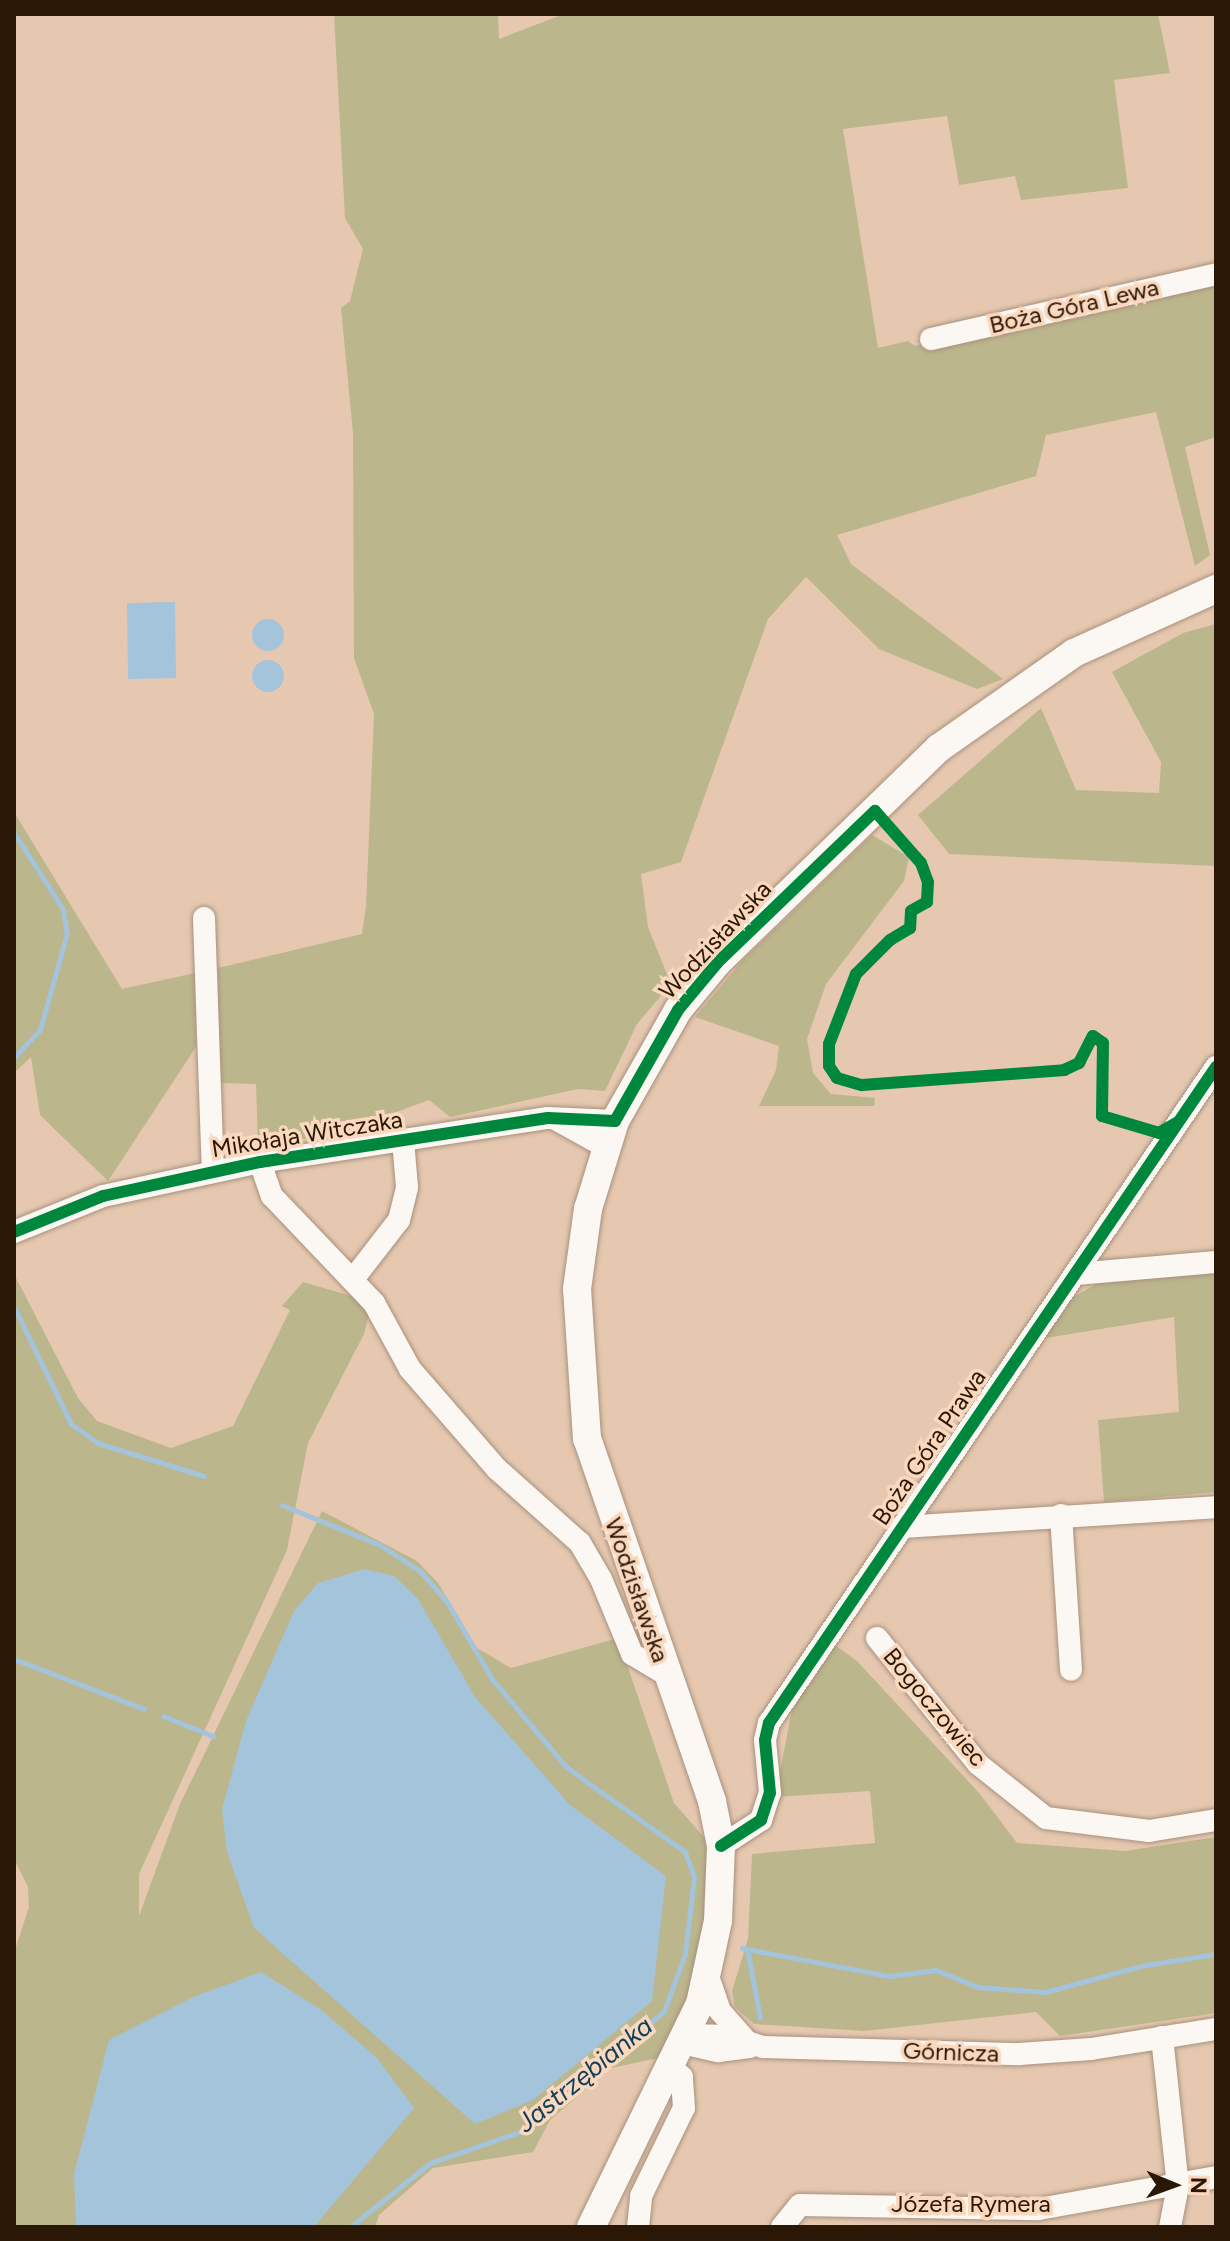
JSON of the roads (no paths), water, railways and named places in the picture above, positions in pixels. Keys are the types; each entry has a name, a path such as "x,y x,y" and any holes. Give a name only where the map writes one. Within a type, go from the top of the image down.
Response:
{"main road":[{"name":"Wodzisławska","path":"591,2227 680,2048 708,1976 718,1921 721,1846 712,1801 591,1453 582,1394 577,1289 588,1209 610,1134 678,1010 718,962 939,748 1074,653 1216,589"}],"street":[{"name":"Boża Góra Lewa","path":"931,339 1216,274"},
{"path":"204,918 213,1171"},
{"name":"Boża Góra Prawa","path":"721,1846 761,1820 770,1793 765,1740 769,1723 1214,1073"},
{"name":"Mikołaja Witczaka","path":"14,1232 103,1196 260,1162 557,1120 610,1134"},
{"path":"354,1278 399,1220 407,1187 403,1140"},
{"path":"260,1162 272,1196 354,1278 374,1303 410,1369 497,1469 580,1543 601,1579 632,1654 667,1675"},
{"path":"1075,1274 1216,1262"},
{"path":"901,1527 1216,1507"},
{"path":"1061,1515 1071,1670"},
{"name":"Bogoczowiec","path":"877,1638 978,1764 1046,1818 1149,1831 1216,1820"},
{"path":"708,1976 720,2011 752,2047"},
{"name":"Górnicza","path":"680,2048 729,2036 752,2047 1019,2054 1216,2029"},
{"path":"1162,2037 1178,2186 1170,2227"},
{"path":"638,2227 641,2196 684,2108 680,2048"},
{"name":"Józefa Rymera","path":"782,2227 800,2205 1039,2209 1216,2177"}],"water":[{"path":"175,602 176,678 128,679 127,603"},
{"path":"268,619 279,624 284,635 279,646 268,651 257,646 252,635 257,624"},
{"path":"268,660 279,665 284,676 279,687 268,692 257,687 252,676 257,665"},
{"path":"364,1569 394,1576 418,1599 475,1697 570,1805 666,1876 652,2001 533,2100 475,2124 254,1928 227,1852 222,1809 246,1721 294,1611 318,1583"},
{"path":"261,1972 320,2009 377,2058 414,2108 314,2227 76,2227 74,2174 109,2040 193,1997"}],"waterway":[{"name":"Jastrzębianka","path":"14,833 63,909 67,933 40,1030 14,1057"},
{"name":"Jastrzębianka","path":"14,1307 71,1424 98,1443 204,1476"},
{"name":"Jastrzębianka","path":"282,1505 380,1545 420,1571 447,1602 492,1679 566,1767 685,1852 694,1877 685,1954 664,2011 525,2130 430,2163 350,2227"},
{"path":"14,1659 144,1709"},
{"path":"163,1716 213,1736"},
{"path":"742,1948 889,1976 936,1970 978,1987 1045,1992 1145,1965 1216,1954"},
{"path":"747,1949 760,2018"}]}
